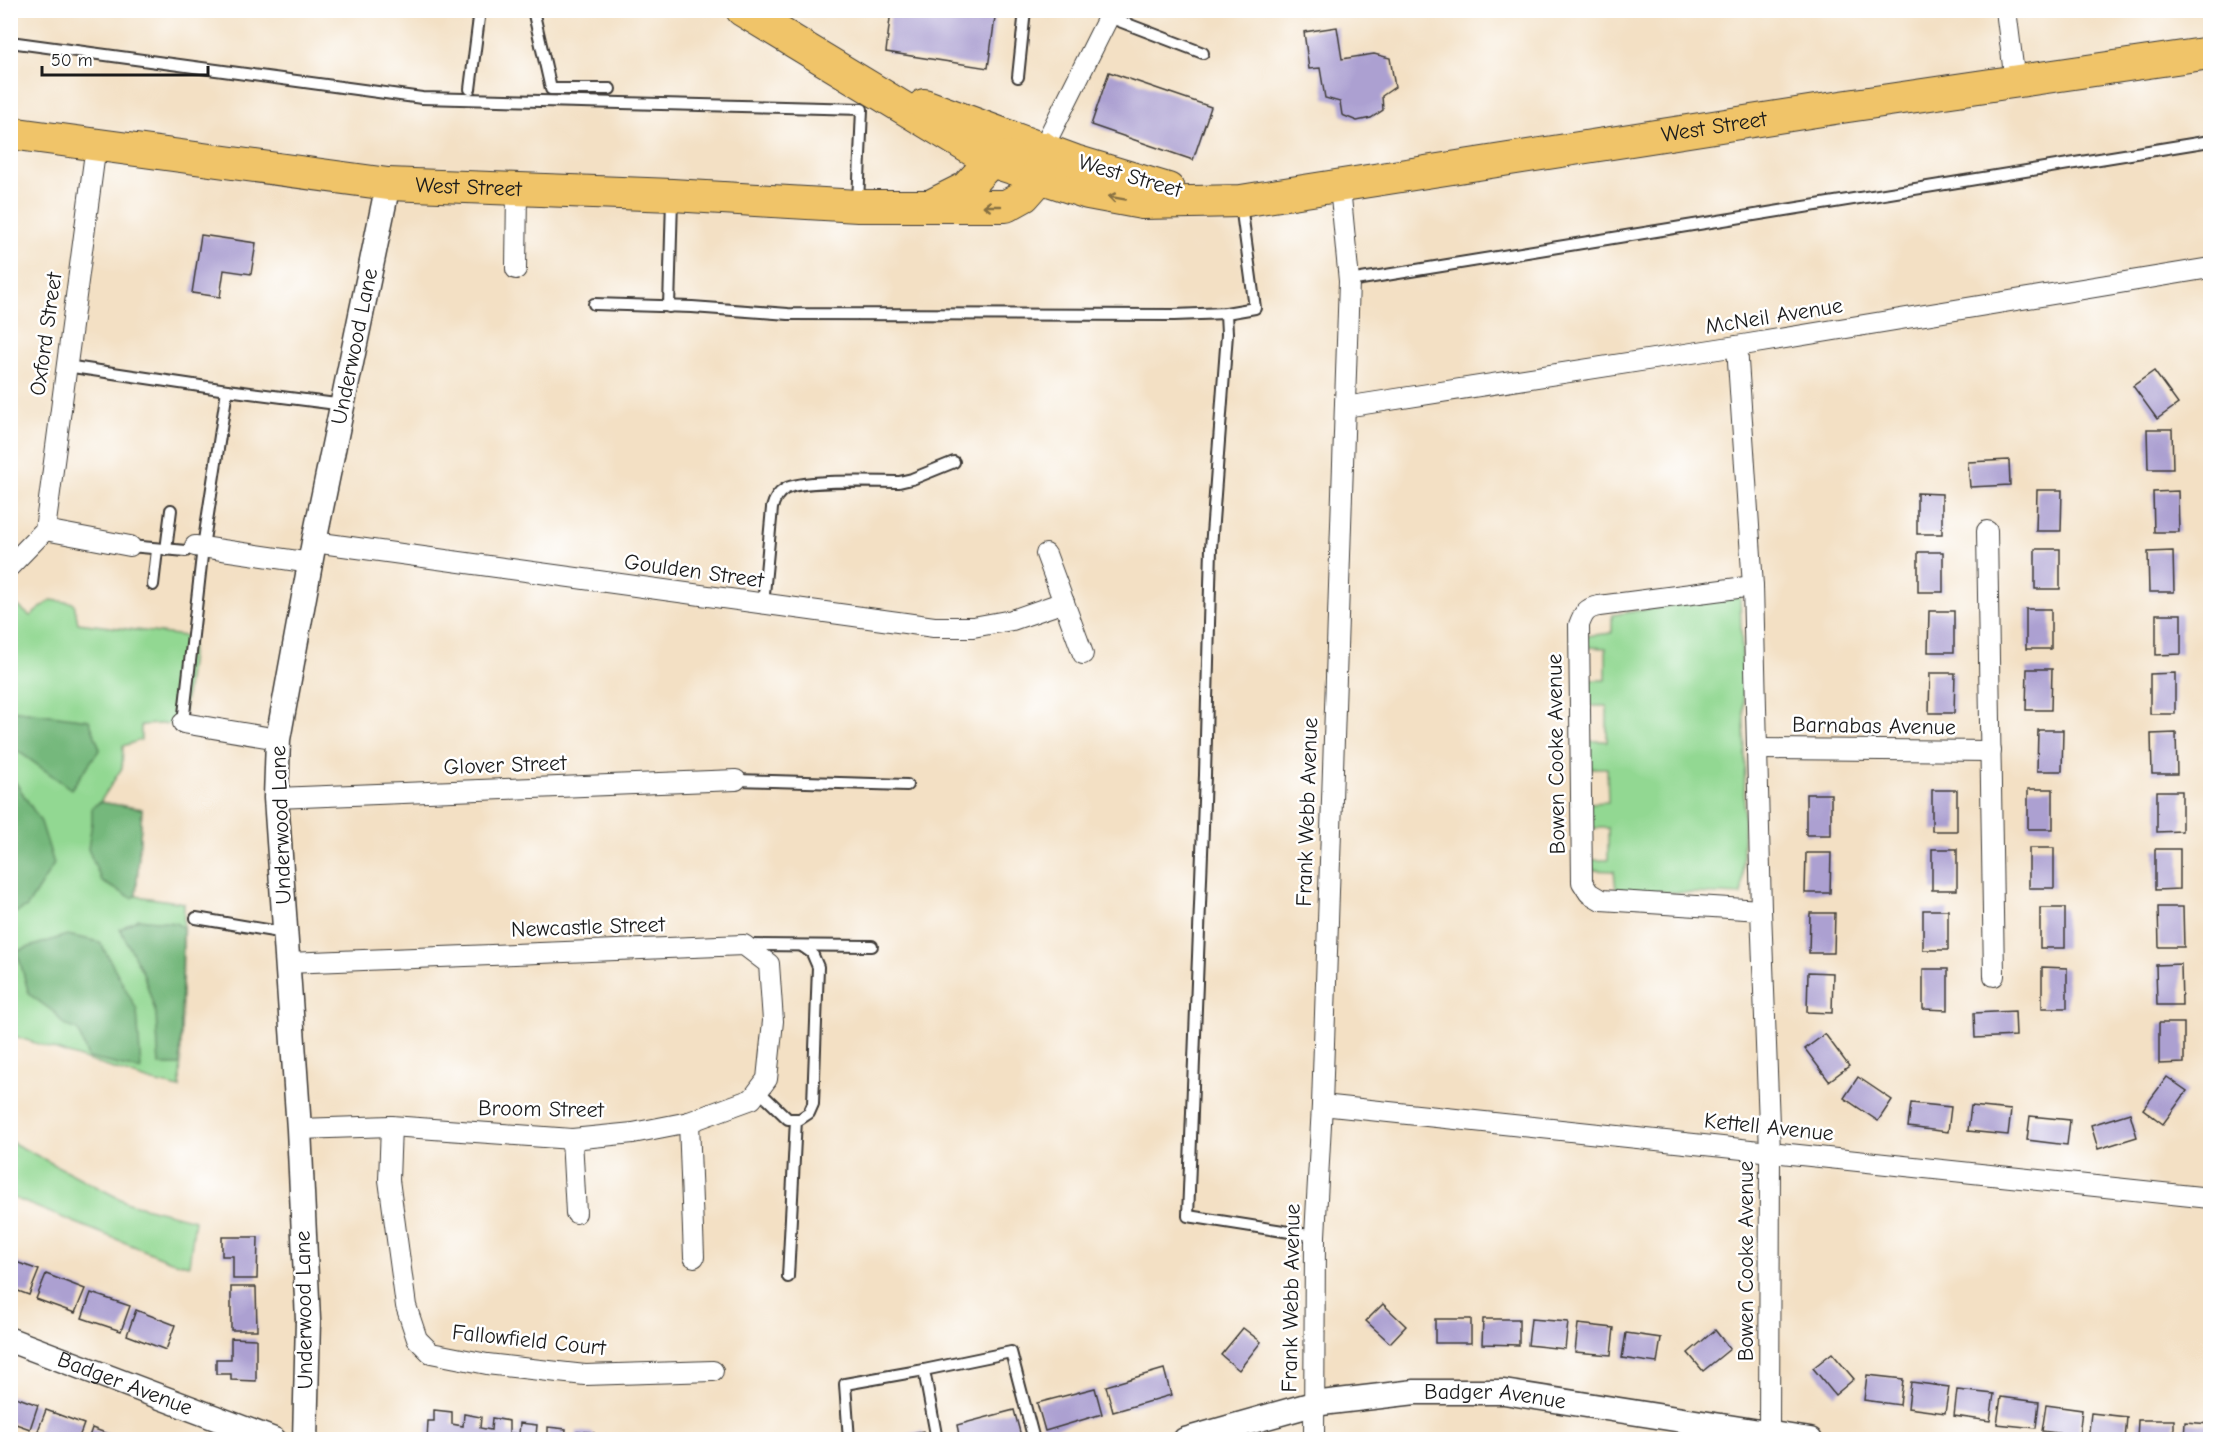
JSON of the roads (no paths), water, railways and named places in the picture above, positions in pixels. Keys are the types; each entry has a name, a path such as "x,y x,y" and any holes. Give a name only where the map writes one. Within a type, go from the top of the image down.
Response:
{"main road":[{"path":"742,10 991,161"},
{"name":"West Street","path":"863,83 999,131 1088,193 1142,203 1229,201 1340,187 1841,107 2211,53"},
{"name":"West Street","path":"10,133 388,184 672,195 858,206 1006,206 1024,196 1042,163"},
{"name":"West Street","path":"928,206 966,189 991,161 1042,163"}],"street":[{"path":"2007,10 2015,82"},
{"path":"1042,163 1110,14"},
{"name":"Oxford Street","path":"45,530 96,145"},
{"name":"Underwood Lane","path":"304,1440 308,1320 299,1129 276,798 278,738 388,184"},
{"name":"Frank Webb Avenue","path":"1314,1440 1315,1236 1322,1105 1349,281 1340,187"},
{"path":"516,269 517,190"},
{"name":"McNeil Avenue","path":"1345,407 1737,346 2211,268"},
{"name":"Bowen Cooke Avenue","path":"1737,346 1753,586 1770,1152 1769,1432"},
{"path":"10,566 45,530 130,546"},
{"path":"1987,531 1994,976"},
{"name":"Goulden Street","path":"195,548 313,553 763,604 934,627 973,627 1012,620 1064,602"},
{"path":"1046,554 1083,654"},
{"name":"Bowen Cooke Avenue","path":"1753,586 1599,606 1589,608 1582,615 1579,625 1582,882 1589,893 1601,900 1761,910"},
{"path":"183,723 278,738"},
{"name":"Barnabas Avenue","path":"1757,748 1991,751"},
{"name":"Glover Street","path":"276,798 735,780"},
{"path":"744,945 769,964 773,1021 763,1085"},
{"name":"Newcastle Street","path":"287,963 744,945"},
{"name":"Broom Street","path":"299,1129 391,1126 572,1139 633,1133 689,1122 753,1099 763,1085"},
{"name":"Kettell Avenue","path":"1322,1105 2211,1198"},
{"path":"689,1122 694,1257"},
{"name":"Fallowfield Court","path":"391,1126 389,1180 406,1306 417,1339 431,1353 487,1364 585,1375 712,1371"},
{"path":"572,1139 576,1213"},
{"name":"Badger Avenue","path":"10,1340 274,1440"},
{"name":"Badger Avenue","path":"1185,1440 1313,1404 1415,1392 1504,1392 1810,1440"}],"lane":[{"path":"470,89 480,10"},
{"path":"533,10 551,89 610,89"},
{"path":"1018,77 1025,10"},
{"path":"1110,14 1203,53"},
{"path":"10,42 422,98 862,110 858,206"},
{"path":"1349,281 2211,141"},
{"path":"669,306 672,195"},
{"path":"594,304 669,306 788,314 1174,315 1226,313 1255,308 1229,201"},
{"path":"1226,313 1227,334 1211,548 1188,1216 1315,1236"},
{"path":"66,366 344,405"},
{"path":"183,723 195,548 227,390"},
{"path":"763,604 772,508 774,501 787,488 815,484 899,482 954,462"},
{"path":"153,585 171,510"},
{"path":"130,546 161,550 195,548"},
{"path":"735,780 907,785"},
{"path":"196,918 285,933"},
{"path":"744,945 872,946"},
{"path":"763,1085 788,1119 800,1119 808,1113 813,1104 818,967 812,953 802,946"},
{"path":"788,1277 796,1119"},
{"path":"849,1440 845,1384 1011,1352 1034,1440"},
{"path":"924,1370 937,1440"}]}
